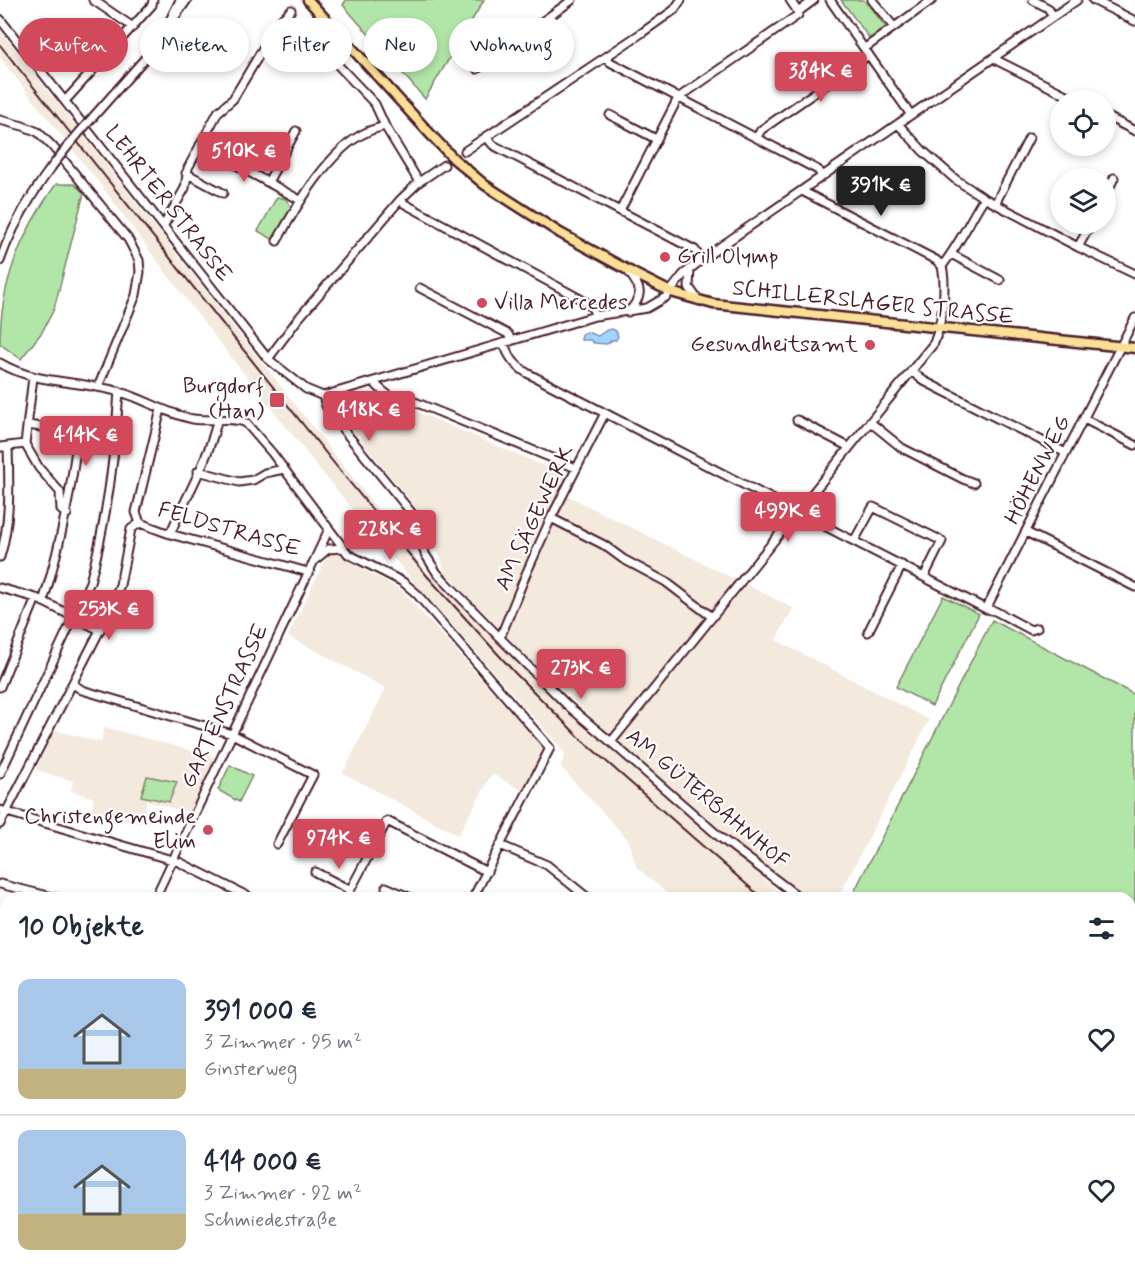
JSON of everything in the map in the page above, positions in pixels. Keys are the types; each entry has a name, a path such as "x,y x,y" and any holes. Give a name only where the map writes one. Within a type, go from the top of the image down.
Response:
{"main road":[{"name":"SCHILLERSLAGER STRASSE","path":"309,0 433,137 469,172 530,215 671,292 713,304 1135,348"}],"street":[{"path":"93,0 133,27"},
{"path":"65,101 133,27 152,5 153,0"},
{"path":"171,18 180,0"},
{"path":"175,18 188,0"},
{"path":"547,18 572,0"},
{"path":"465,151 674,10 681,0"},
{"path":"790,0 798,12"},
{"path":"620,211 678,98 798,15 798,12 814,0"},
{"path":"830,0 911,115"},
{"path":"872,0 894,27"},
{"path":"757,137 761,130 868,51 894,27 932,0"},
{"path":"1033,0 1048,8 1053,16"},
{"path":"323,396 595,316 628,312 653,305 671,292 683,275 701,260 1077,0"},
{"path":"1093,0 1135,21"},
{"path":"164,225 185,188 186,173 218,112 233,99 278,22 291,10"},
{"name":"LEHRTER STRASSE","path":"0,19 268,359 306,389 323,396"},
{"path":"606,57 610,62 818,170 822,176"},
{"path":"996,57 998,61 1056,90"},
{"path":"0,261 28,200 58,156 140,64"},
{"path":"344,72 375,104 385,126 419,182"},
{"path":"610,115 656,139"},
{"path":"0,120 38,132 53,147 128,239 139,260 140,272 136,295 98,387"},
{"path":"1116,121 1135,131"},
{"path":"898,124 923,151 955,179 984,198 1135,274"},
{"path":"277,242 300,200 333,160 349,144 366,132 385,126"},
{"path":"268,182 296,131"},
{"path":"486,136 493,146 695,250 701,260"},
{"path":"995,204 1029,138"},
{"path":"200,145 300,200"},
{"path":"268,359 298,319 400,200 419,182 444,165"},
{"path":"186,173 223,194"},
{"path":"611,742 934,343 940,329 944,276 942,266 936,260 802,191"},
{"path":"942,266 984,198"},
{"path":"400,200 586,302 593,309 595,316"},
{"path":"1078,247 1085,234"},
{"path":"951,254 1000,280"},
{"path":"690,269 689,287 699,301"},
{"path":"628,270 640,287 640,293 634,306 628,312"},
{"path":"420,288 508,334 507,354 527,373 987,609 1031,630 1037,628"},
{"name":"HÖHENWEG","path":"987,609 1135,318"},
{"path":"0,363 16,373 119,392 183,417 217,421 241,420 284,469 343,548 355,558 409,586 550,748 476,892"},
{"path":"911,371 924,381 1066,453"},
{"path":"33,377 26,444 39,468 60,492 61,510 67,514"},
{"path":"374,382 383,393 402,401 416,402 576,468"},
{"path":"0,774 90,582 98,552 116,437 119,392"},
{"name":"AM GÜTERBAHNHOF","path":"323,396 332,416 415,518 425,554 437,573 567,705 721,838 792,892"},
{"path":"0,824 3,812 73,684 120,585 132,529 140,523 136,512 161,409"},
{"name":"AM SÄGEWERK","path":"500,639 525,574 551,518 605,413"},
{"path":"1084,419 1135,445"},
{"path":"797,420 849,447"},
{"path":"170,534 217,421"},
{"path":"870,422 902,448 974,483"},
{"path":"28,425 116,437"},
{"path":"43,602 59,552 67,514 78,433"},
{"path":"0,557 5,537 8,505 4,447 26,444"},
{"path":"198,471 239,482 253,480 265,473 284,469"},
{"path":"855,541 873,507 942,541 924,577"},
{"path":"551,518 604,545 623,559 666,582 712,617"},
{"name":"FELDSTRASSE","path":"140,523 170,534 308,572"},
{"name":"GARTENSTRASSE","path":"158,892 329,529"},
{"path":"1026,532 1135,587"},
{"path":"314,560 328,549 343,548"},
{"path":"868,632 902,566"},
{"path":"0,588 36,598 100,630"},
{"path":"0,687 36,598"},
{"path":"73,684 82,690 232,734 313,775 277,844"},
{"path":"3,812 173,860 239,892"},
{"path":"315,872 350,890 387,821 487,872"},
{"path":"500,845 547,865 577,892"},
{"path":"0,884 32,892"},
{"path":"386,886 398,892"}],"shaded area":[{"path":"0,30 18,53 18,72 33,72 427,572 595,734 779,892 666,892 637,868 628,840 560,766 566,754 412,580 321,471 191,306 103,188 0,58"},
{"path":"371,392 572,478 566,495 793,608 776,640 929,720 841,892 797,892 627,751 515,645 446,573 426,520 331,404"},
{"path":"333,544 348,561 401,590 545,749 524,791 492,774 458,835 343,773 386,688 288,636"},
{"path":"104,727 215,757 189,813 147,801 141,824 91,811 94,798 71,791 73,781 36,770 54,730 101,742"}],"green space":[{"path":"346,0 484,0 473,18 449,18 449,59 425,99 401,72 437,72 437,18 364,18 364,29 343,5"},
{"path":"841,0 864,0 886,27 870,39"},
{"path":"56,184 74,184 84,193 54,309 42,332 21,359 0,344 8,279 32,221"},
{"path":"277,197 286,199 292,208 274,240 258,231"},
{"path":"943,596 979,614 932,706 896,687"},
{"path":"992,620 1135,695 1135,892 854,892"},
{"path":"230,765 252,776 239,802 218,790"},
{"path":"147,776 177,782 169,802 141,796"}],"water":[{"path":"612,329 618,336 616,340 607,344 581,340 582,334 587,332 598,336"}],"railway":[{"path":"0,45 337,467 428,577 516,674 583,741 755,892"}],"place":[{"name":"Grill Olymp","path":"665,257"},
{"name":"Villa Mercedes","path":"482,303"},
{"name":"Gesundheitsamt","path":"870,345"},
{"name":"Burgdorf (Han)","path":"277,400"},
{"name":"Christengemeinde Elim","path":"208,830"}]}
